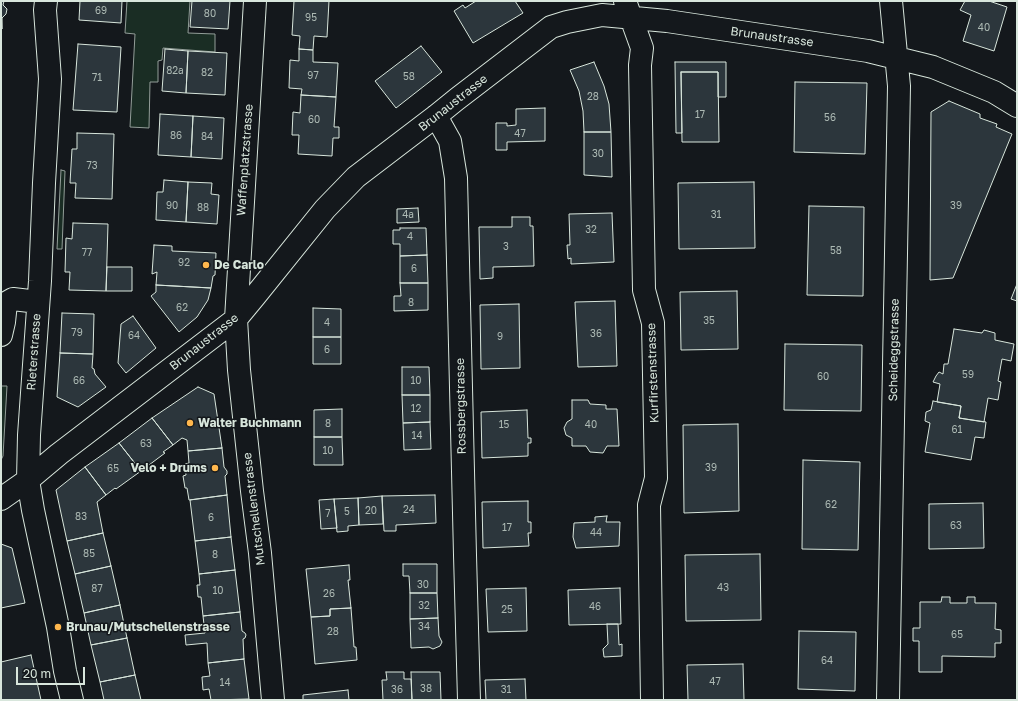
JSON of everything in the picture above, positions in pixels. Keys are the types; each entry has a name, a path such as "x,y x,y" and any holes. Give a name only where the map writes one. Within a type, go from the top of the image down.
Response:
{"street":[{"name":"Rieterstrasse","path":"46,1 45,10 50,79 40,281 29,435 28,480 72,700"},
{"name":"Waffenplatzstrasse","path":"236,319 255,1"},
{"name":"Scheideggstrasse","path":"888,700 899,94 891,1"},
{"name":"Brunaustrasse","path":"1,499 28,480 59,454 236,319 325,209 356,177 551,27 567,22 628,9 667,21 860,49 933,67 994,92 1017,106"},
{"name":"Kurfirstenstrasse","path":"628,9 642,48 640,66 644,290 652,323 656,478 649,505 652,700"},
{"name":"Rossbergstrasse","path":"436,116 450,141 456,178 469,700"},
{"path":"1,335 6,303 13,299 38,302"},
{"name":"Mutschellenstrasse","path":"236,319 239,370 260,553 273,700"}],"green space":[{"path":"127,1 190,1 188,33 215,34 215,52 163,48 162,60 158,61 158,82 150,82 149,128 130,127 135,34 125,33"},
{"path":"61,170 65,171 62,249 57,249"},
{"path":"1,386 7,386 3,456 1,460"}],"building":[{"path":"1,1 4,1 3,5 7,9 6,14 2,18 2,29"},
{"path":"80,1 122,1 121,23 79,20"},
{"path":"192,1 230,1 228,29 190,27"},
{"path":"294,1 329,1 327,37 314,36 313,50 299,49 300,36 292,35"},
{"path":"476,1 515,1 523,13 473,43 454,11 463,5 465,8"},
{"path":"965,1 989,1 1007,7 994,51 963,41 971,15 960,10"},
{"path":"78,44 121,47 117,112 73,110"},
{"path":"421,46 442,72 396,108 375,81"},
{"path":"165,49 188,51 186,93 162,91"},
{"path":"299,49 313,50 313,62 338,63 336,97 301,95 302,89 289,88 290,60 299,61"},
{"path":"188,51 227,53 225,95 186,93"},
{"path":"594,62 604,86 609,104 611,132 584,132 583,111 579,91 570,70"},
{"path":"675,62 726,62 726,97 718,97 718,72 681,72 682,133 676,133"},
{"path":"681,72 718,72 719,142 682,142"},
{"path":"795,82 867,83 865,154 794,152"},
{"path":"301,95 336,97 334,127 339,127 339,138 333,138 332,156 298,154 299,135 292,135 293,112 300,113"},
{"path":"949,101 980,114 980,118 997,124 996,127 1012,134 953,278 930,280 931,112"},
{"path":"545,108 545,141 507,142 507,150 496,150 496,123 507,123 507,126 516,125 516,109"},
{"path":"160,114 193,116 191,157 158,155"},
{"path":"193,116 224,118 222,159 191,157"},
{"path":"584,132 611,132 612,177 584,175"},
{"path":"77,133 114,134 112,199 75,198 76,183 70,183 72,149 77,149"},
{"path":"164,180 188,182 186,222 156,220 157,192 163,192"},
{"path":"188,182 212,183 211,194 219,195 217,224 186,222"},
{"path":"754,182 755,248 679,249 678,183"},
{"path":"809,206 864,207 863,296 807,295"},
{"path":"418,208 419,222 397,223 397,209"},
{"path":"612,213 614,262 571,264 571,258 568,259 567,245 570,245 569,214"},
{"path":"512,217 530,217 530,226 533,226 534,266 493,267 493,278 480,279 479,227 512,227"},
{"path":"73,223 108,224 106,291 69,290 70,272 65,272 66,238 72,239"},
{"path":"400,228 426,228 427,255 400,256 400,244 393,244 393,230 400,230"},
{"path":"154,245 172,246 172,251 216,253 215,275 213,276 211,288 156,285 157,272 152,274"},
{"path":"427,255 428,283 400,283 400,256"},
{"path":"107,267 132,267 132,291 106,291"},
{"path":"400,283 428,283 428,310 394,311 394,296 401,296"},
{"path":"1017,284 1017,301 1011,299"},
{"path":"156,285 211,288 208,300 197,317 179,332 151,296 156,292"},
{"path":"737,291 738,349 681,350 680,292"},
{"path":"615,301 617,366 578,367 575,302"},
{"path":"519,304 520,368 481,369 480,305"},
{"path":"313,308 341,309 341,337 313,337"},
{"path":"62,313 94,314 93,354 60,353"},
{"path":"133,316 156,348 126,373 118,363 121,324"},
{"path":"954,329 982,333 984,330 995,333 995,340 1014,344 1011,361 1002,359 998,381 1001,382 998,400 988,398 984,422 959,418 961,406 937,402 940,384 933,382 939,372 943,374 944,364 948,364"},
{"path":"313,337 341,337 341,364 313,364"},
{"path":"785,344 862,345 861,411 784,410"},
{"path":"60,353 93,354 92,368 106,387 78,407 57,397"},
{"path":"402,367 429,367 430,395 402,395"},
{"path":"198,387 214,394 222,448 188,451 187,440 182,438 173,445 152,418"},
{"path":"402,395 430,395 430,422 403,423"},
{"path":"572,400 588,400 590,404 606,405 606,409 617,409 619,446 607,446 603,453 590,452 586,446 572,446 572,438 566,435 564,428 567,422 572,419"},
{"path":"933,401 961,406 959,418 986,422 984,438 975,437 971,460 925,452 930,423 925,421 926,412 931,410"},
{"path":"342,409 342,437 314,437 314,410"},
{"path":"527,410 528,438 531,438 531,443 528,443 528,456 482,458 481,412"},
{"path":"152,418 173,445 141,471 119,443"},
{"path":"430,422 431,449 404,450 403,423"},
{"path":"738,424 739,511 684,513 683,425"},
{"path":"314,437 342,437 343,465 314,465"},
{"path":"119,443 141,471 106,495 85,467"},
{"path":"222,448 224,467 227,471 225,476 227,495 189,500 183,476 186,475 185,464 189,463 188,451"},
{"path":"803,460 860,462 858,550 802,549"},
{"path":"85,467 106,495 97,502 103,533 67,541 56,490"},
{"path":"227,495 231,537 195,541 190,500"},
{"path":"435,495 436,523 396,525 396,531 384,531 382,496"},
{"path":"382,496 383,524 359,525 358,498"},
{"path":"358,498 359,525 348,526 348,531 337,532 334,499"},
{"path":"334,499 337,528 321,529 319,500"},
{"path":"528,501 528,522 531,522 531,533 528,533 529,546 483,548 482,502"},
{"path":"983,503 984,548 929,549 929,504"},
{"path":"607,516 606,522 620,522 619,546 576,548 573,537 574,523 595,522 595,517"},
{"path":"103,533 111,566 75,574 67,541"},
{"path":"231,537 235,570 199,574 195,541"},
{"path":"1,544 12,548 25,603 1,608"},
{"path":"760,554 761,620 686,621 685,555"},
{"path":"403,564 437,564 437,593 410,593 409,576 403,576"},
{"path":"349,565 350,580 348,580 351,608 330,609 330,616 311,617 306,569"},
{"path":"111,566 120,605 84,613 75,574"},
{"path":"235,570 240,612 203,616 201,597 198,597 197,585 200,585 199,574"},
{"path":"526,588 527,631 488,632 486,589"},
{"path":"620,588 621,624 569,625 568,590"},
{"path":"410,593 437,593 438,618 410,619"},
{"path":"942,597 950,597 950,603 967,603 967,597 975,597 975,603 996,603 995,629 1001,630 1001,643 995,643 995,657 942,656 942,672 919,672 919,641 913,641 913,628 920,628 920,602 941,602"},
{"path":"120,605 127,638 91,645 84,613"},
{"path":"351,608 354,647 356,647 357,660 315,664 311,617 330,616 330,609"},
{"path":"240,612 242,631 246,635 243,639 244,659 208,663 207,643 186,645 185,635 205,633 203,616"},
{"path":"438,618 439,636 442,642 440,646 433,649 429,647 411,648 410,619"},
{"path":"607,624 618,624 619,645 622,644 622,656 604,657 603,649 608,644"},
{"path":"799,631 856,632 855,691 798,689"},
{"path":"127,638 135,675 100,682 91,645"},
{"path":"31,655 41,700 1,700 1,662"},
{"path":"244,659 249,699 211,700 209,689 203,690 202,677 210,676 208,663"},
{"path":"743,664 744,700 688,700 687,665"},
{"path":"386,672 404,672 404,679 411,679 412,700 383,700 382,680 387,680"},
{"path":"411,672 440,672 441,700 412,700"},
{"path":"135,675 141,700 104,700 100,682"},
{"path":"525,679 526,700 486,700 485,680"},
{"path":"348,690 349,700 303,700 303,695"}],"place":[{"name":"De Carlo","path":"206,265"},
{"name":"Walter Buchmann","path":"190,423"},
{"name":"Velo + Drums","path":"215,468"},
{"name":"Brunau/Mutschellenstrasse","path":"58,627"}]}
